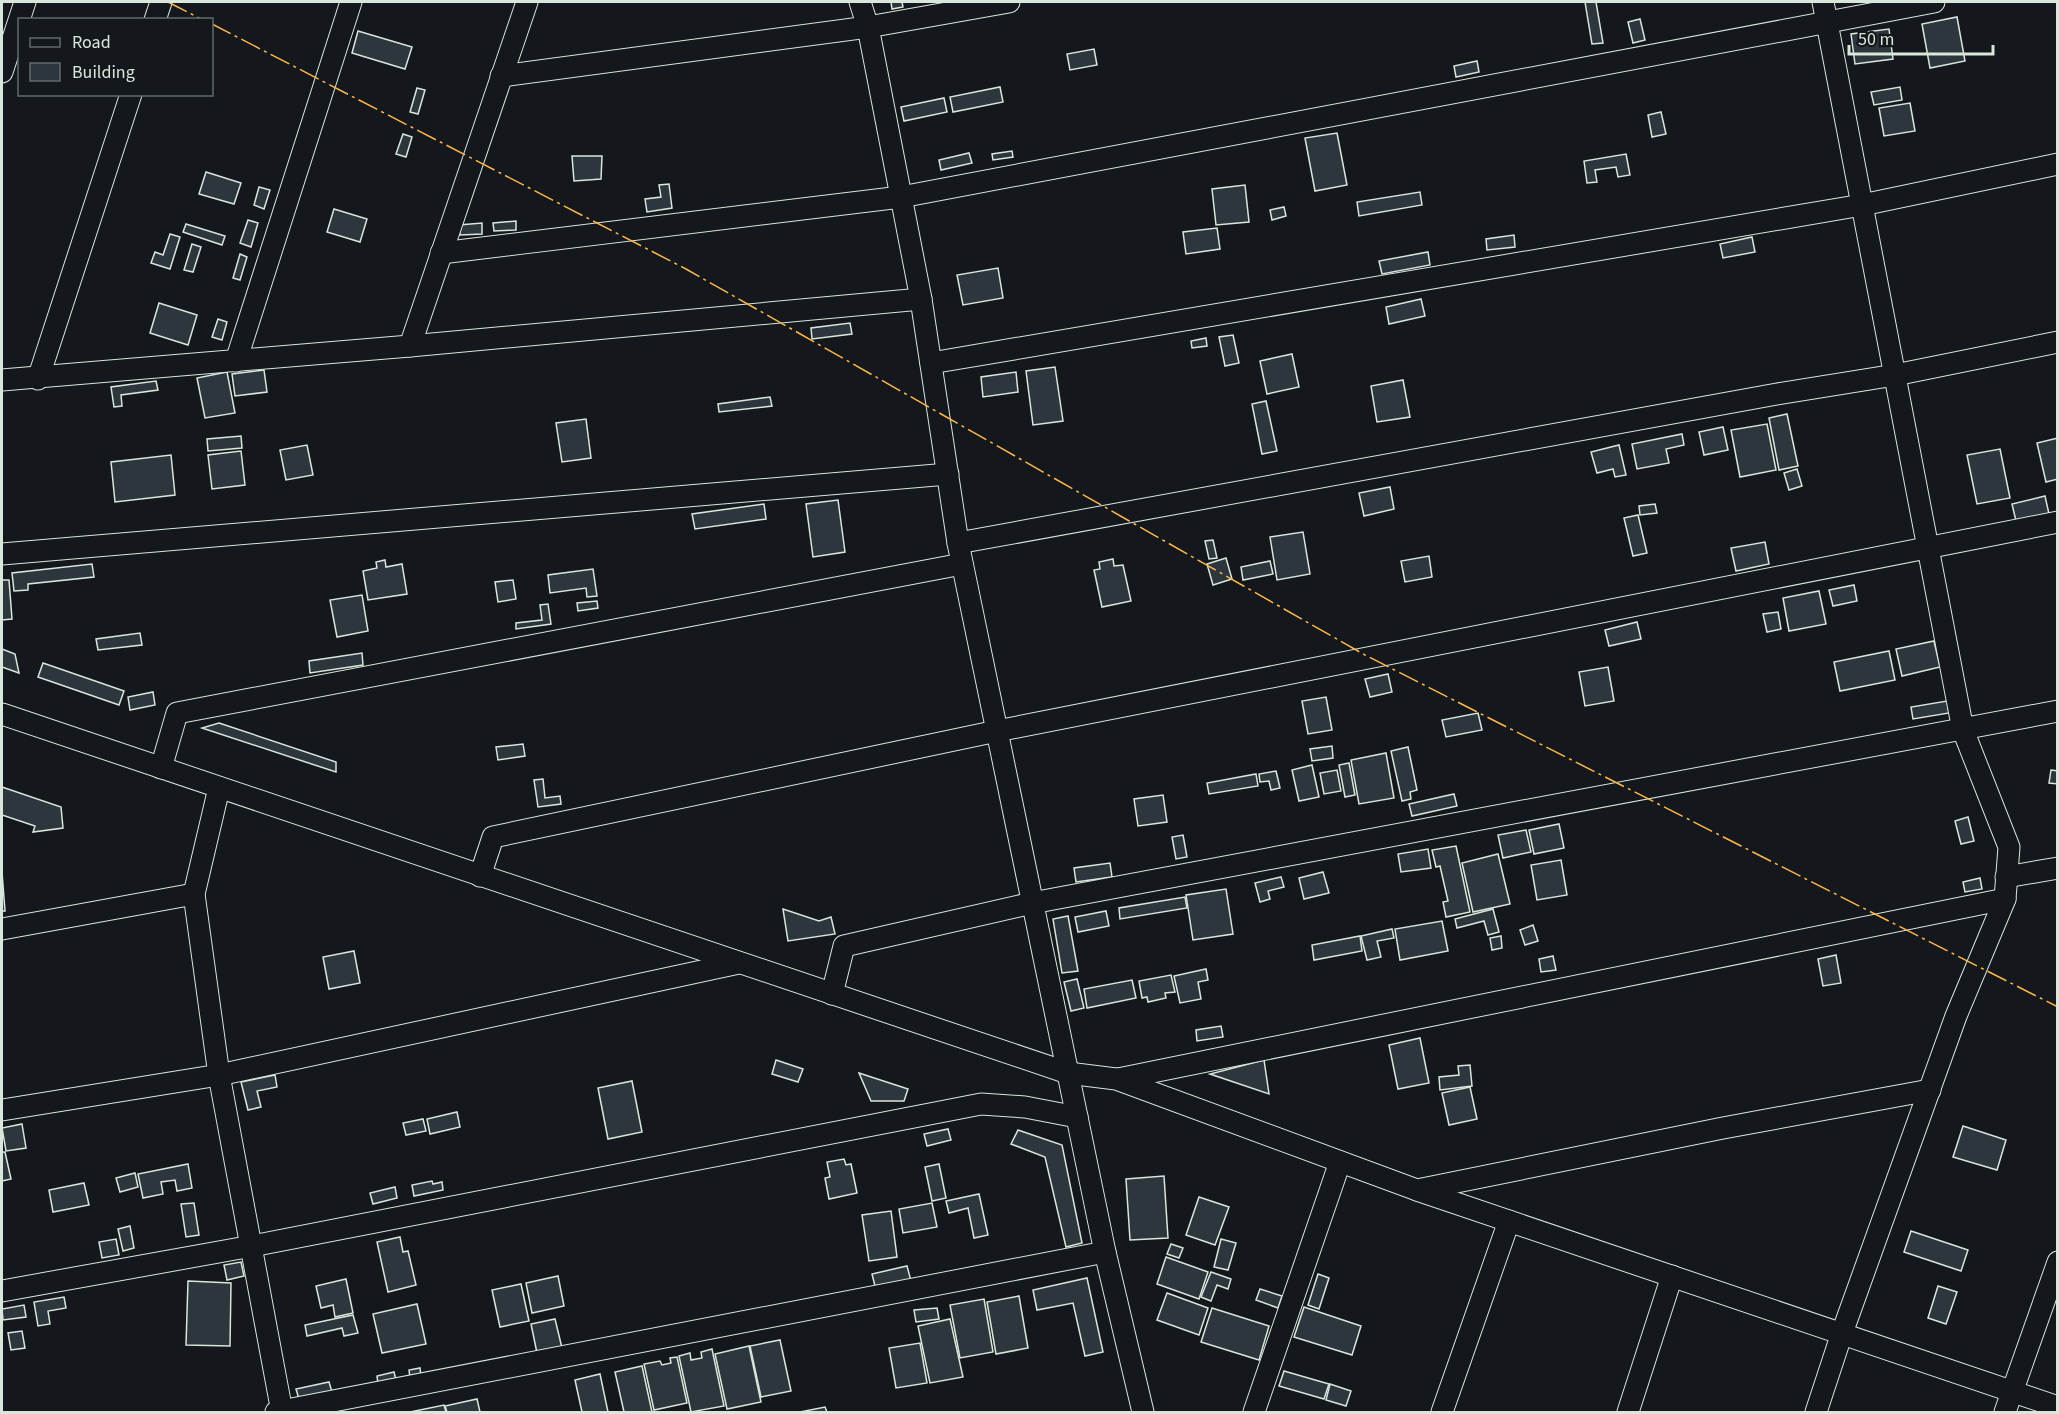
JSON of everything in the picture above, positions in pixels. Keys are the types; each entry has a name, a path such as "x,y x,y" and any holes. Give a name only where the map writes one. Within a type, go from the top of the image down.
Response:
{"street":[{"path":"20,18 25,2"},
{"path":"156,18 161,2"},
{"path":"236,361 351,2"},
{"path":"410,346 527,2"},
{"path":"860,2 868,27 921,299 962,564 1105,1252 1143,1413"},
{"path":"501,76 868,27 1009,2"},
{"path":"441,253 901,197 1825,12 1934,2"},
{"path":"1816,1413 1842,1333 1956,1017 2005,899 2009,847 1963,730 1825,12"},
{"path":"2,72 18,23"},
{"path":"38,379 130,96"},
{"path":"931,363 1862,205 2058,164"},
{"path":"2,380 38,379 921,299"},
{"path":"958,543 1742,400 1895,375 2058,342"},
{"path":"2,554 948,474"},
{"path":"480,876 493,837 997,731 2058,522"},
{"path":"161,768 177,713 962,564"},
{"path":"831,994 844,946 1032,903 2058,711"},
{"path":"2,714 1068,1073 1116,1079 1417,1190 2058,1407"},
{"path":"219,788 194,894 219,1074 252,1246 280,1412 1105,1252"},
{"path":"2006,877 2058,868"},
{"path":"2,929 194,894"},
{"path":"1116,1079 2005,899"},
{"path":"2,1110 219,1074 739,963"},
{"path":"1417,1190 1723,1128 1930,1090"},
{"path":"2,1291 252,1246 981,1104 1025,1107 1077,1117"},
{"path":"1254,1413 1340,1161"},
{"path":"1442,1413 1509,1221"},
{"path":"2005,1413 2058,1262"},
{"path":"1628,1413 1672,1276"}],"building":[{"path":"891,2 902,2 903,7 892,9"},
{"path":"1585,2 1596,2 1603,43 1592,44"},
{"path":"1957,17 1965,61 1930,68 1922,24"},
{"path":"1640,19 1645,40 1633,43 1628,22"},
{"path":"1889,29 1893,59 1855,64 1851,34"},
{"path":"358,31 412,47 405,69 352,53"},
{"path":"1094,49 1097,65 1070,70 1067,54"},
{"path":"1477,61 1479,72 1456,77 1454,66"},
{"path":"1000,87 1003,102 953,112 950,97"},
{"path":"1900,87 1902,100 1874,105 1871,92"},
{"path":"417,88 425,90 418,114 410,112"},
{"path":"944,98 947,112 904,121 901,107"},
{"path":"1910,103 1915,131 1884,136 1879,108"},
{"path":"1661,112 1666,134 1652,137 1648,115"},
{"path":"1337,133 1347,185 1315,191 1305,138"},
{"path":"403,134 412,137 406,157 396,154"},
{"path":"1012,151 1013,157 993,160 992,154"},
{"path":"969,153 972,163 941,170 939,160"},
{"path":"1626,154 1630,175 1618,177 1616,167 1595,170 1597,182 1587,183 1584,161"},
{"path":"572,156 602,156 601,179 574,181"},
{"path":"206,172 241,183 234,204 199,194"},
{"path":"669,184 672,208 647,212 645,199 661,197 659,185"},
{"path":"1245,185 1249,222 1216,225 1212,189"},
{"path":"259,187 270,190 264,209 254,205"},
{"path":"1420,192 1422,205 1359,216 1357,202"},
{"path":"1284,207 1286,216 1272,220 1270,210"},
{"path":"334,209 367,219 360,242 327,232"},
{"path":"248,220 258,223 251,247 240,243"},
{"path":"516,221 516,230 494,231 493,223"},
{"path":"482,223 482,234 460,235 459,225"},
{"path":"186,224 225,236 222,245 183,232"},
{"path":"1217,228 1220,249 1186,254 1183,232"},
{"path":"170,234 180,237 170,269 151,263 155,252 163,255"},
{"path":"1514,235 1515,247 1487,250 1486,239"},
{"path":"1752,237 1755,252 1723,258 1720,244"},
{"path":"192,244 201,247 193,272 184,270"},
{"path":"1428,252 1430,265 1382,274 1379,261"},
{"path":"240,254 247,257 240,280 233,278"},
{"path":"998,268 1003,298 963,305 957,275"},
{"path":"1421,299 1425,316 1389,324 1386,307"},
{"path":"159,303 197,315 188,345 150,333"},
{"path":"218,319 227,322 222,340 212,337"},
{"path":"850,323 852,334 812,339 811,328"},
{"path":"1233,335 1239,363 1225,366 1219,337"},
{"path":"1206,338 1207,346 1192,348 1191,341"},
{"path":"1292,354 1299,387 1267,394 1260,361"},
{"path":"1055,367 1063,421 1033,425 1026,371"},
{"path":"264,370 267,392 235,396 232,374"},
{"path":"227,372 235,413 205,418 197,378"},
{"path":"1016,372 1018,392 983,397 981,377"},
{"path":"1403,380 1410,417 1377,422 1371,386"},
{"path":"156,381 158,390 121,395 122,406 114,407 111,387"},
{"path":"770,397 772,406 719,412 718,404"},
{"path":"1266,401 1277,451 1262,454 1252,404"},
{"path":"1787,414 1798,466 1779,470 1769,418"},
{"path":"586,419 591,458 562,462 556,423"},
{"path":"1767,424 1776,470 1740,477 1731,430"},
{"path":"1723,427 1728,450 1704,455 1699,432"},
{"path":"1682,434 1684,445 1666,449 1669,463 1637,469 1632,444"},
{"path":"241,436 242,448 208,451 207,439"},
{"path":"2058,438 2058,479 2046,482 2037,443"},
{"path":"307,445 313,475 286,480 280,450"},
{"path":"1619,445 1626,475 1615,477 1613,469 1597,473 1591,452"},
{"path":"2000,449 2010,498 1977,504 1967,455"},
{"path":"241,451 245,485 212,489 208,455"},
{"path":"171,455 175,495 115,502 111,462"},
{"path":"1797,469 1802,486 1789,490 1784,473"},
{"path":"1390,487 1394,509 1364,516 1359,493"},
{"path":"2045,496 2049,514 2016,521 2012,504"},
{"path":"838,500 845,552 813,557 806,504"},
{"path":"764,504 766,519 695,529 692,514"},
{"path":"1655,504 1657,513 1640,515 1639,506"},
{"path":"1638,515 1647,553 1633,556 1624,518"},
{"path":"1303,532 1310,574 1277,580 1270,537"},
{"path":"1213,540 1217,558 1209,559 1205,541"},
{"path":"1765,542 1769,564 1736,571 1731,548"},
{"path":"1429,556 1432,577 1405,582 1401,561"},
{"path":"1226,558 1232,579 1213,585 1207,564"},
{"path":"1113,559 1114,566 1123,565 1131,601 1102,607 1094,570 1100,569 1099,562"},
{"path":"385,560 386,567 402,564 407,594 368,600 363,571 377,568 376,562"},
{"path":"1270,561 1273,574 1243,580 1241,567"},
{"path":"92,564 94,577 28,584 28,590 14,591 12,573"},
{"path":"593,569 597,596 587,597 586,588 550,593 548,575"},
{"path":"2,580 9,580 12,619 2,620"},
{"path":"513,580 516,599 498,602 495,582"},
{"path":"1854,585 1857,601 1833,606 1829,590"},
{"path":"1819,591 1826,624 1789,631 1783,598"},
{"path":"362,595 368,631 337,637 330,600"},
{"path":"597,601 598,608 578,611 577,603"},
{"path":"548,604 551,624 516,629 516,623 542,620 540,605"},
{"path":"1778,612 1781,629 1767,632 1763,614"},
{"path":"1637,622 1641,639 1609,646 1605,630"},
{"path":"140,633 142,645 98,650 96,639"},
{"path":"1934,641 1940,667 1902,676 1896,649"},
{"path":"2,649 15,654 19,673 2,667"},
{"path":"1889,651 1895,680 1840,691 1834,662"},
{"path":"362,653 363,665 310,673 309,661"},
{"path":"43,663 124,691 119,705 38,677"},
{"path":"1608,667 1614,701 1585,706 1579,672"},
{"path":"1388,674 1392,692 1370,697 1365,679"},
{"path":"153,692 155,705 130,710 128,697"},
{"path":"1326,697 1332,730 1308,734 1302,701"},
{"path":"1947,701 1949,713 1913,719 1911,707"},
{"path":"1478,713 1482,730 1446,737 1442,720"},
{"path":"219,723 336,762 336,772 202,728"},
{"path":"523,744 525,756 498,760 496,747"},
{"path":"1332,746 1333,758 1312,761 1310,749"},
{"path":"1408,747 1417,790 1410,792 1411,799 1402,801 1391,751"},
{"path":"1386,753 1394,798 1359,804 1351,760"},
{"path":"1349,763 1355,795 1345,797 1339,765"},
{"path":"1312,765 1319,797 1299,801 1292,770"},
{"path":"1337,770 1341,791 1324,794 1320,773"},
{"path":"2051,770 2058,771 2058,784 2049,783"},
{"path":"1276,771 1280,788 1271,790 1269,781 1260,782 1259,774"},
{"path":"1256,774 1258,786 1209,794 1207,783"},
{"path":"543,779 545,798 560,796 561,804 538,807 534,780"},
{"path":"2,787 61,807 63,828 33,832 35,826 2,815"},
{"path":"1454,794 1457,806 1412,816 1409,804"},
{"path":"1163,795 1167,822 1138,826 1134,799"},
{"path":"1968,817 1974,841 1961,844 1955,821"},
{"path":"1559,824 1564,848 1534,854 1529,830"},
{"path":"1526,830 1531,852 1503,858 1498,835"},
{"path":"1183,835 1187,857 1176,859 1172,837"},
{"path":"1456,846 1470,912 1446,917 1443,902 1448,901 1440,866 1436,867 1432,850"},
{"path":"1428,849 1431,868 1401,872 1398,854"},
{"path":"1498,854 1510,904 1473,912 1462,863"},
{"path":"1561,860 1567,895 1537,900 1531,865"},
{"path":"1110,863 1112,877 1076,882 1074,868"},
{"path":"2,872 5,911 2,911"},
{"path":"1323,872 1329,893 1304,899 1299,878"},
{"path":"1281,877 1284,887 1268,891 1270,899 1260,902 1255,883"},
{"path":"1980,878 1982,889 1965,892 1963,882"},
{"path":"1226,889 1233,934 1193,940 1186,895"},
{"path":"1185,897 1187,908 1120,919 1119,908"},
{"path":"783,909 819,921 831,917 835,934 788,941"},
{"path":"1493,909 1499,932 1488,935 1484,921 1457,928 1455,919"},
{"path":"1106,911 1109,926 1078,932 1075,917"},
{"path":"1068,916 1078,971 1062,973 1053,919"},
{"path":"1442,921 1448,951 1400,960 1395,929"},
{"path":"1533,925 1538,941 1525,945 1520,930"},
{"path":"1392,929 1394,938 1377,941 1381,957 1367,960 1361,936"},
{"path":"1360,936 1362,951 1314,960 1312,945"},
{"path":"1501,936 1502,948 1492,950 1490,938"},
{"path":"354,951 360,983 329,989 323,957"},
{"path":"1836,955 1841,983 1823,986 1818,959"},
{"path":"1553,956 1556,970 1541,972 1539,959"},
{"path":"1206,969 1208,980 1198,982 1201,999 1180,1003 1174,976"},
{"path":"1171,975 1175,992 1165,993 1166,998 1148,1002 1147,997 1142,998 1139,981"},
{"path":"1077,979 1084,1008 1071,1011 1064,982"},
{"path":"1132,980 1136,998 1087,1008 1084,989"},
{"path":"1221,1026 1223,1037 1197,1041 1196,1030"},
{"path":"1420,1038 1429,1083 1398,1089 1389,1045"},
{"path":"776,1060 803,1069 798,1082 772,1074"},
{"path":"1264,1060 1269,1094 1210,1074"},
{"path":"1470,1065 1472,1086 1440,1090 1439,1077 1459,1075 1458,1066"},
{"path":"859,1073 908,1089 904,1101 871,1101"},
{"path":"275,1075 277,1087 257,1091 261,1107 248,1110 241,1082"},
{"path":"632,1081 642,1132 608,1139 598,1088"},
{"path":"1470,1087 1477,1119 1449,1125 1442,1093"},
{"path":"457,1112 460,1127 430,1134 427,1119"},
{"path":"423,1119 426,1131 406,1135 403,1123"},
{"path":"22,1124 26,1148 6,1151 2,1128"},
{"path":"1963,1126 2006,1140 1997,1170 1953,1157"},
{"path":"948,1129 951,1140 927,1146 924,1134"},
{"path":"1018,1130 1062,1145 1082,1243 1066,1247 1045,1157 1011,1144"},
{"path":"2,1152 5,1152 11,1179 2,1181"},
{"path":"844,1159 846,1165 851,1164 857,1193 829,1199 825,1178 830,1177 827,1162"},
{"path":"188,1164 192,1188 177,1191 175,1180 161,1182 163,1194 143,1198 138,1174"},
{"path":"939,1164 946,1198 932,1201 925,1167"},
{"path":"135,1173 138,1187 120,1192 116,1178"},
{"path":"1164,1176 1168,1238 1130,1240 1126,1179"},
{"path":"432,1181 433,1184 442,1182 443,1190 414,1196 412,1185"},
{"path":"84,1183 89,1205 53,1212 49,1190"},
{"path":"395,1187 397,1198 373,1204 370,1193"},
{"path":"979,1194 988,1235 974,1238 968,1208 949,1213 946,1201"},
{"path":"1199,1197 1229,1207 1215,1245 1186,1235"},
{"path":"194,1203 199,1235 186,1237 181,1204"},
{"path":"932,1203 937,1227 903,1233 899,1209"},
{"path":"891,1211 897,1257 869,1261 862,1215"},
{"path":"130,1226 134,1248 123,1251 118,1229"},
{"path":"1911,1231 1968,1250 1961,1271 1904,1252"},
{"path":"400,1237 403,1252 408,1251 416,1285 388,1292 377,1242"},
{"path":"116,1239 119,1255 102,1258 99,1242"},
{"path":"1221,1239 1236,1243 1228,1270 1214,1267"},
{"path":"1171,1244 1183,1248 1179,1258 1167,1254"},
{"path":"1166,1257 1208,1272 1199,1299 1157,1284"},
{"path":"241,1262 244,1276 227,1280 224,1265"},
{"path":"907,1266 911,1281 876,1290 872,1274"},
{"path":"1211,1272 1231,1279 1228,1289 1217,1285 1211,1301 1201,1297"},
{"path":"1318,1274 1329,1278 1319,1309 1308,1305"},
{"path":"558,1276 564,1306 532,1313 526,1283"},
{"path":"1087,1278 1103,1352 1085,1356 1073,1303 1037,1310 1033,1290"},
{"path":"346,1279 353,1313 335,1317 333,1305 321,1308 316,1286"},
{"path":"188,1281 231,1283 230,1346 186,1345"},
{"path":"521,1284 529,1321 500,1327 492,1290"},
{"path":"1938,1286 1957,1292 1946,1324 1928,1318"},
{"path":"1260,1289 1282,1296 1278,1308 1256,1300"},
{"path":"1167,1293 1208,1308 1199,1335 1157,1320"},
{"path":"1019,1296 1028,1348 996,1354 987,1302"},
{"path":"64,1297 66,1308 48,1311 50,1324 38,1326 34,1302"},
{"path":"984,1299 993,1352 960,1358 950,1305"},
{"path":"417,1304 426,1344 382,1353 373,1314"},
{"path":"24,1305 26,1317 3,1320 2,1309"},
{"path":"1304,1307 1361,1326 1352,1355 1294,1337"},
{"path":"937,1308 939,1319 916,1322 914,1310"},
{"path":"1212,1308 1269,1326 1259,1360 1201,1342"},
{"path":"353,1315 358,1333 344,1336 342,1328 307,1336 305,1325"},
{"path":"555,1319 562,1348 537,1353 531,1324"},
{"path":"950,1319 963,1377 930,1383 918,1326"},
{"path":"22,1331 25,1348 11,1350 8,1333"},
{"path":"780,1340 791,1391 761,1397 750,1346"},
{"path":"920,1343 927,1383 896,1388 889,1348"},
{"path":"749,1346 761,1402 727,1409 715,1354"},
{"path":"712,1349 724,1406 691,1412 679,1356 690,1353 691,1360 702,1358 701,1352"},
{"path":"677,1357 687,1403 654,1410 644,1364 660,1361 662,1365 671,1363 670,1358"},
{"path":"642,1366 652,1412 624,1412 615,1372"},
{"path":"420,1368 421,1376 410,1378 409,1370"},
{"path":"1284,1371 1329,1384 1324,1399 1279,1386"},
{"path":"394,1372 396,1380 378,1384 377,1376"},
{"path":"600,1374 608,1412 582,1412 575,1380"},
{"path":"329,1382 332,1392 299,1399 296,1389"},
{"path":"1330,1384 1351,1391 1346,1406 1326,1400"},
{"path":"477,1399 480,1412 447,1412 445,1406"},
{"path":"444,1405 446,1412 410,1412"},
{"path":"825,1407 827,1412 800,1412"}],"power":[{"path":"168,2 199,18"},
{"path":"213,25 686,269 1365,655 2058,1007"}]}
